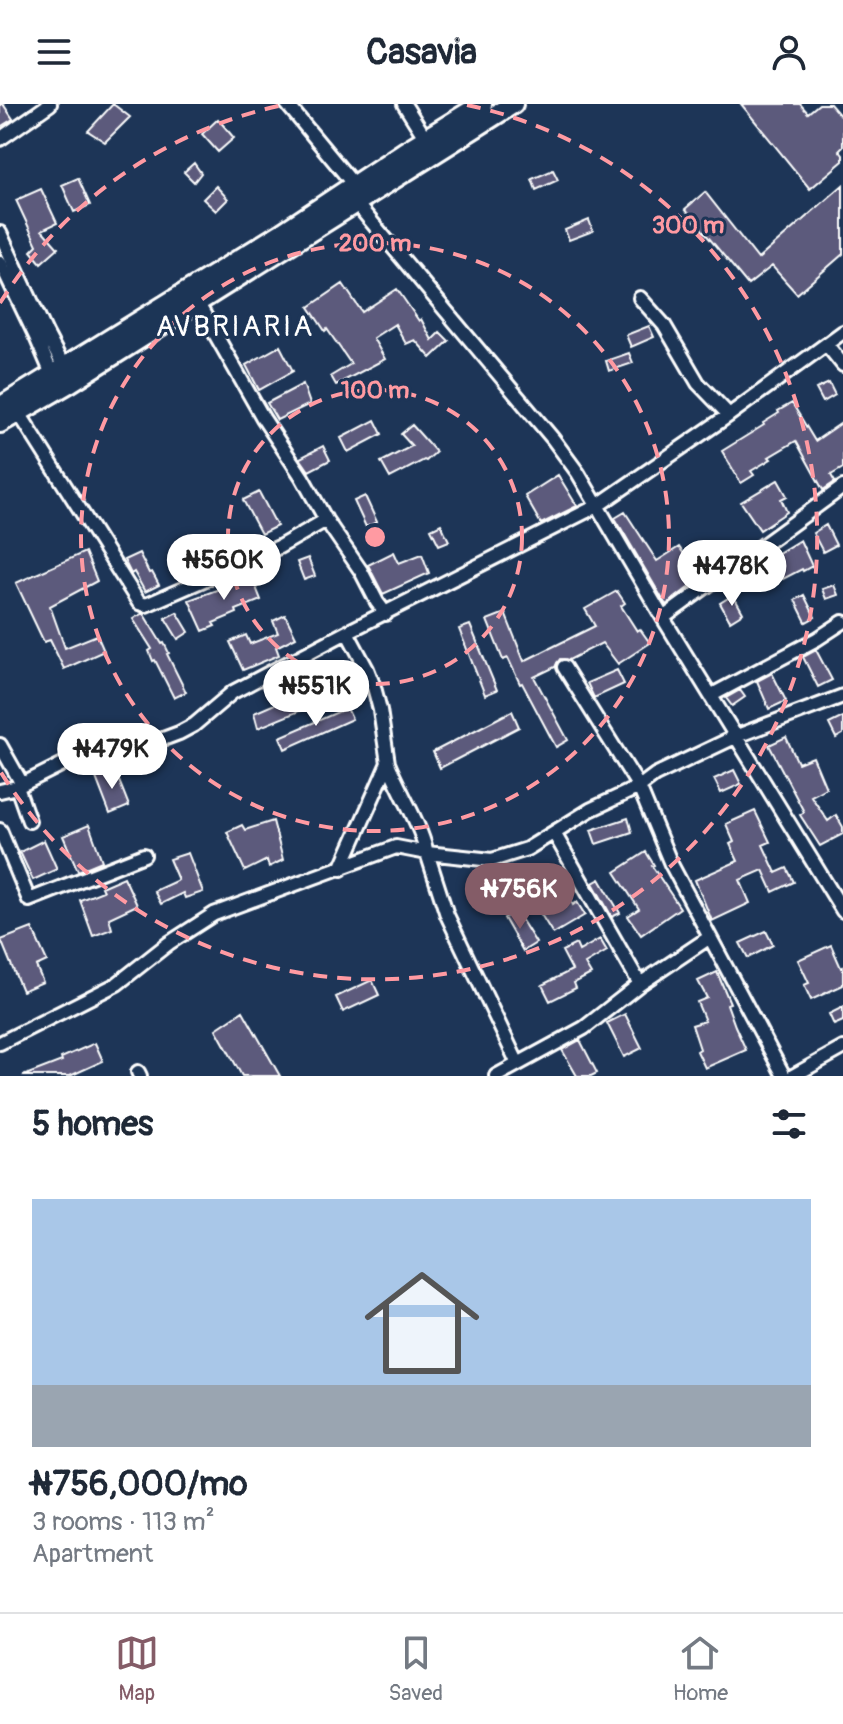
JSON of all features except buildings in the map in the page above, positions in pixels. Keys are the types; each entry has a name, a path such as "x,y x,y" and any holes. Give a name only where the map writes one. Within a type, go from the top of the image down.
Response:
{"highway":[{"path":"0,407 62,378 197,302 355,193 426,139 482,104"},
{"path":"0,423 19,413 62,378 280,234 513,104"}],"street":[{"path":"0,139 50,104"},
{"path":"287,104 578,473 843,911"},
{"path":"404,104 426,139"},
{"path":"0,233 46,333 62,378"},
{"path":"0,262 36,337 62,378"},
{"path":"640,298 664,325 698,383 729,415"},
{"path":"197,302 263,418 386,614"},
{"path":"0,791 19,785 103,744 147,743 179,733 194,725 233,692 597,506 843,332"},
{"path":"827,345 843,365"},
{"path":"19,413 139,603 146,605 279,547 326,520"},
{"path":"663,618 843,487"},
{"path":"712,695 843,622"},
{"path":"347,632 374,687 388,763 419,830 447,915 518,1064"},
{"path":"564,667 639,787 671,864 784,1076"},
{"path":"0,1043 117,984 169,943 214,914 396,847 492,860 527,849 655,775 737,736 843,696"},
{"path":"0,745 19,785 29,821"},
{"path":"341,869 388,763"},
{"path":"0,830 29,900 144,855"},
{"path":"554,833 640,984"},
{"path":"496,1076 584,1028 640,984 710,937"},
{"path":"793,1076 843,1048"},
{"path":"820,1062 826,1076"}],"district":[{"name":"AVBRIARIA","path":"235,326"}]}
